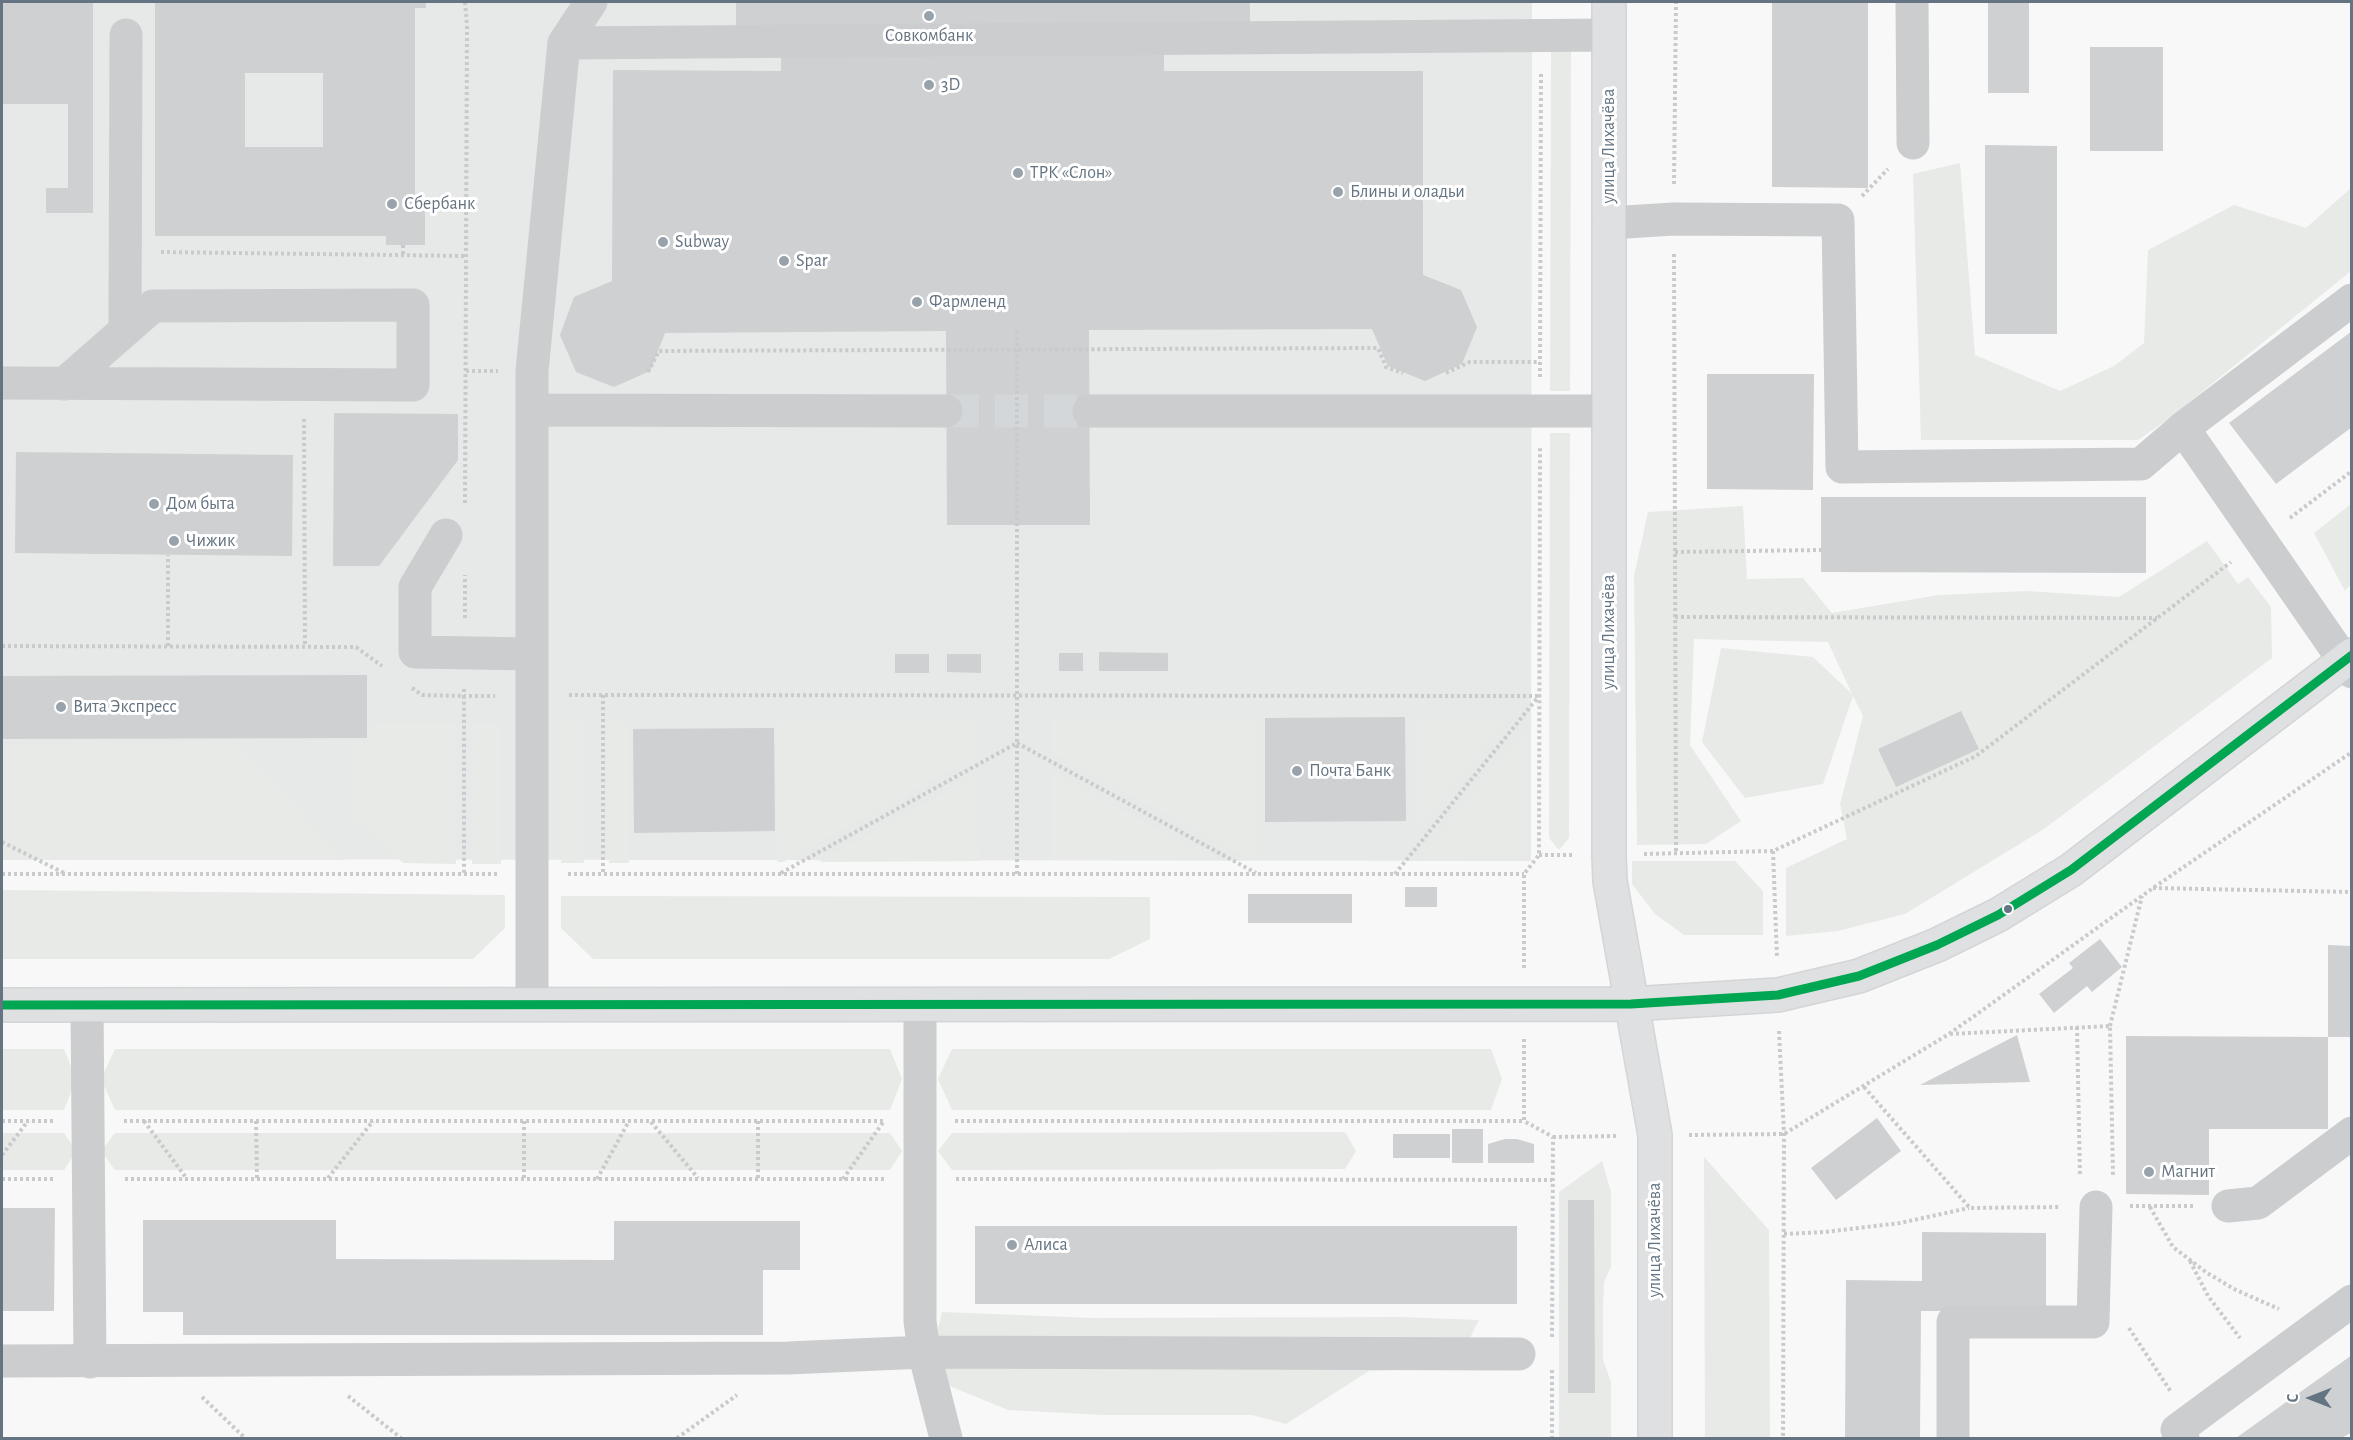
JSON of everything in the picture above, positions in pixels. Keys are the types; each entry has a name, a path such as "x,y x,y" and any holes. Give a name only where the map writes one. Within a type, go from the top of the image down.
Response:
{"main road":[{"name":"улица Лихачёва","path":"1609,2 1609,855 1610,881 1655,1135 1655,1438"},
{"path":"2,1005 1631,1004 1778,995 1858,976 1937,945 1998,915 2071,870 2349,663"}],"lane":[{"path":"532,1005 532,370 564,43 591,2"},
{"path":"1912,2 1913,143"},
{"path":"125,330 126,35"},
{"path":"564,43 1609,35"},
{"path":"1609,223 1674,219 1838,220 1842,467 2141,464 2183,428 2352,300"},
{"path":"2,383 64,384 413,385 413,305 153,306 64,384"},
{"path":"532,410 946,411"},
{"path":"1089,411 1609,411"},
{"path":"2183,428 2349,663"},
{"path":"446,535 415,587 415,652 532,654"},
{"path":"87,1005 90,1362"},
{"path":"920,1005 920,1321 924,1352 945,1438"},
{"path":"2228,1206 2258,1203 2352,1133"},
{"path":"1953,1438 1953,1322 2093,1322 2096,1206"},
{"path":"2186,1430 2261,1368 2352,1301"},
{"path":"2,1361 788,1358 924,1352 1519,1354"}],"path":[{"path":"465,2 467,25 466,370 532,370"},
{"path":"1676,853 1674,219 1677,2"},
{"path":"1838,220 1913,143"},
{"path":"403,245 403,255"},
{"path":"126,251 466,256"},
{"path":"1017,331 1017,874"},
{"path":"641,375 651,371 659,351 1378,348 1386,367 1406,375"},
{"path":"1443,374 1470,362 1540,362"},
{"path":"304,384 305,647"},
{"path":"1539,855 1773,851 1976,756 2352,471"},
{"path":"1675,552 1821,550"},
{"path":"168,555 168,646"},
{"path":"1675,617 2158,618"},
{"path":"2,646 356,647 384,668"},
{"path":"403,681 422,695 464,696 1540,696 1395,874"},
{"path":"603,695 603,874"},
{"path":"464,696 464,874"},
{"path":"779,874 1017,743"},
{"path":"1017,743 1257,874"},
{"path":"920,1121 1524,1121 1552,1137 1784,1134 1949,1034 2153,888 2352,752"},
{"path":"2,842 67,874"},
{"path":"1773,851 1784,1134 1784,1438"},
{"path":"2,874 1524,874 1524,1121"},
{"path":"2153,888 2352,892"},
{"path":"2096,1206 2110,1026 2142,896"},
{"path":"1949,1034 2110,1026"},
{"path":"2077,1028 2096,1206"},
{"path":"1864,1086 1970,1208"},
{"path":"2,1121 884,1121 842,1179"},
{"path":"2,1155 28,1121"},
{"path":"143,1121 187,1179"},
{"path":"256,1121 257,1179"},
{"path":"327,1179 372,1121"},
{"path":"524,1121 524,1179"},
{"path":"597,1179 629,1121"},
{"path":"650,1121 698,1179"},
{"path":"758,1121 758,1179"},
{"path":"1552,1137 1552,1342"},
{"path":"2,1179 1552,1180"},
{"path":"2150,1206 2173,1246 2188,1258 2236,1290 2319,1325"},
{"path":"1784,1234 1825,1232 1900,1223 1970,1208 2228,1206"},
{"path":"2188,1258 2208,1296 2261,1368"},
{"path":"2125,1323 2186,1430"},
{"path":"304,1360 401,1438"},
{"path":"164,1361 245,1438"},
{"path":"1552,1364 1552,1438"},
{"path":"677,1438 742,1391"}],"shaded area":[{"path":"2,2 1532,2 1531,861 2,859"},
{"path":"1551,51 1571,51 1570,391 1550,391"},
{"path":"1960,163 1975,355 2060,391 2114,366 2144,343 2148,250 2234,205 2306,228 2351,188 2351,271 2171,417 2138,440 1921,440 1913,174"},
{"path":"1550,433 1570,433 1569,838 1559,850 1549,838"},
{"path":"2351,504 2351,584 2345,591 2314,533"},
{"path":"1743,506 1747,579 1803,578 1832,613 1939,595 2027,591 2119,597 2207,541 2238,584 2248,577 2271,607 2272,658 2044,829 1905,914 1838,931 1786,936 1786,868 1847,839 1840,804 1863,716 1853,696 1823,784 1745,798 1702,742 1721,648 1813,657 1852,694 1828,642 1694,639 1690,745 1741,821 1706,844 1637,845 1634,576 1648,512"},
{"path":"1417,718 1509,718 1418,830"},
{"path":"1257,719 1258,859 1249,859 1051,752 1051,720"},
{"path":"978,720 978,755 783,862 777,862 777,721"},
{"path":"561,722 583,722 584,863 561,863"},
{"path":"609,722 629,722 629,863 609,863"},
{"path":"370,723 456,723 456,864 403,863 350,816 350,743 370,743"},
{"path":"472,724 501,724 501,864 472,864"},
{"path":"1526,727 1527,858 1419,859"},
{"path":"2,745 238,745 346,860 2,860"},
{"path":"1051,771 1214,860 1051,860"},
{"path":"978,774 979,861 819,862"},
{"path":"1632,861 1735,861 1763,891 1763,935 1684,935 1655,914 1632,884"},
{"path":"2,890 505,895 505,928 473,959 2,959"},
{"path":"561,896 1150,897 1150,939 1109,959 593,959 561,928"},
{"path":"2,1049 64,1049 76,1079 64,1110 2,1110"},
{"path":"115,1049 890,1049 902,1079 890,1110 115,1110 101,1079"},
{"path":"952,1049 1491,1049 1502,1079 1491,1110 952,1110 938,1079"},
{"path":"1345,1132 1356,1151 1345,1169 952,1170 938,1151 952,1133"},
{"path":"2,1133 64,1133 76,1151 64,1170 2,1170"},
{"path":"115,1133 890,1133 902,1151 890,1170 115,1170 101,1151"},
{"path":"1704,1157 1769,1230 1770,1438 1705,1438"},
{"path":"1602,1161 1611,1192 1611,1267 1604,1282 1603,1360 1611,1382 1611,1438 1559,1438 1559,1192"},
{"path":"942,1312 1093,1318 1399,1317 1479,1320 1455,1368 1369,1371 1286,1424 1252,1415 1104,1415 1008,1410 947,1385 937,1332"}],"building":[{"path":"2,2 93,2 93,213 46,213 46,188 68,188 68,104 2,104"},
{"path":"155,2 426,2 426,8 415,8 415,206 425,206 425,245 386,245 386,236 155,236","holes":["245,73 323,73 323,147 245,147"]},
{"name":"ТРК «Слон»","path":"736,2 1250,2 1250,27 1164,26 1164,71 1423,71 1423,275 1461,290 1477,327 1462,364 1425,381 1388,366 1372,329 1089,330 1090,525 947,525 946,331 665,333 650,371 614,387 576,372 560,335 574,297 612,281 613,70 781,71 781,26 736,26"},
{"path":"1772,2 1868,2 1868,188 1772,187"},
{"path":"1988,2 2029,2 2029,93 1988,93"},
{"path":"2090,47 2163,47 2163,151 2090,151"},
{"path":"1985,145 2057,146 2057,334 1985,334"},
{"path":"2352,331 2352,427 2276,484 2229,423"},
{"path":"1707,374 1814,374 1813,490 1707,489"},
{"path":"334,413 458,414 458,460 379,566 333,566"},
{"name":"Дом быта","path":"16,452 293,455 292,556 15,553"},
{"path":"1821,497 2146,497 2146,573 1821,572"},
{"path":"1099,652 1168,653 1168,671 1099,671"},
{"path":"1059,653 1083,653 1083,671 1059,671"},
{"path":"895,654 929,654 929,673 895,673"},
{"path":"947,654 981,654 981,673 947,672"},
{"path":"367,675 367,738 2,739 2,676"},
{"path":"1961,711 1979,749 1896,787 1878,749"},
{"path":"1405,717 1406,821 1265,822 1265,718"},
{"path":"774,728 775,831 634,833 633,729"},
{"path":"1405,887 1437,887 1437,907 1405,907"},
{"path":"1248,894 1352,894 1352,923 1248,923"},
{"path":"2100,939 2122,967 2092,992 2087,986 2054,1013 2039,994 2073,968 2069,963"},
{"path":"2328,945 2352,946 2352,1037 2328,1037"},
{"path":"2017,1035 2030,1082 1920,1085"},
{"path":"2126,1036 2328,1037 2328,1129 2209,1129 2209,1195 2126,1194"},
{"path":"1877,1118 1901,1151 1836,1200 1811,1168"},
{"path":"1452,1129 1483,1129 1483,1163 1452,1163"},
{"path":"1393,1134 1450,1134 1450,1158 1393,1158"},
{"path":"1505,1139 1517,1139 1534,1144 1534,1163 1488,1163 1488,1144"},
{"path":"1568,1200 1594,1200 1595,1393 1568,1393"},
{"path":"2,1208 55,1208 54,1311 2,1311"},
{"path":"143,1220 336,1220 336,1259 614,1260 614,1221 800,1221 800,1270 763,1270 763,1335 183,1335 183,1312 143,1312"},
{"path":"975,1226 1517,1226 1517,1304 975,1304"},
{"path":"1922,1232 2046,1233 2046,1311 1921,1311 1920,1438 1845,1438 1846,1280 1922,1281"},
{"path":"2352,1355 2352,1432 2342,1438 2236,1438"}],"tunnel":[{"path":"946,411 1089,411"}],"transit line":[{"path":"2,1005 1631,1004 1778,995 1859,976 1937,945 1998,915 2071,870 2352,655"}],"place":[{"name":"Совкомбанк","path":"929,16"},
{"name":"3D","path":"929,85"},
{"name":"ТРК «Слон»","path":"1018,173"},
{"name":"Блины и оладьи","path":"1338,192"},
{"name":"Сбербанк","path":"392,204"},
{"name":"Subway","path":"663,242"},
{"name":"Spar","path":"784,261"},
{"name":"Фармленд","path":"917,302"},
{"name":"Дом быта","path":"154,504"},
{"name":"Чижик","path":"174,541"},
{"name":"Вита Экспресс","path":"61,707"},
{"name":"Почта Банк","path":"1297,771"},
{"name":"Магнит","path":"2149,1172"},
{"name":"Алиса","path":"1012,1245"}]}
